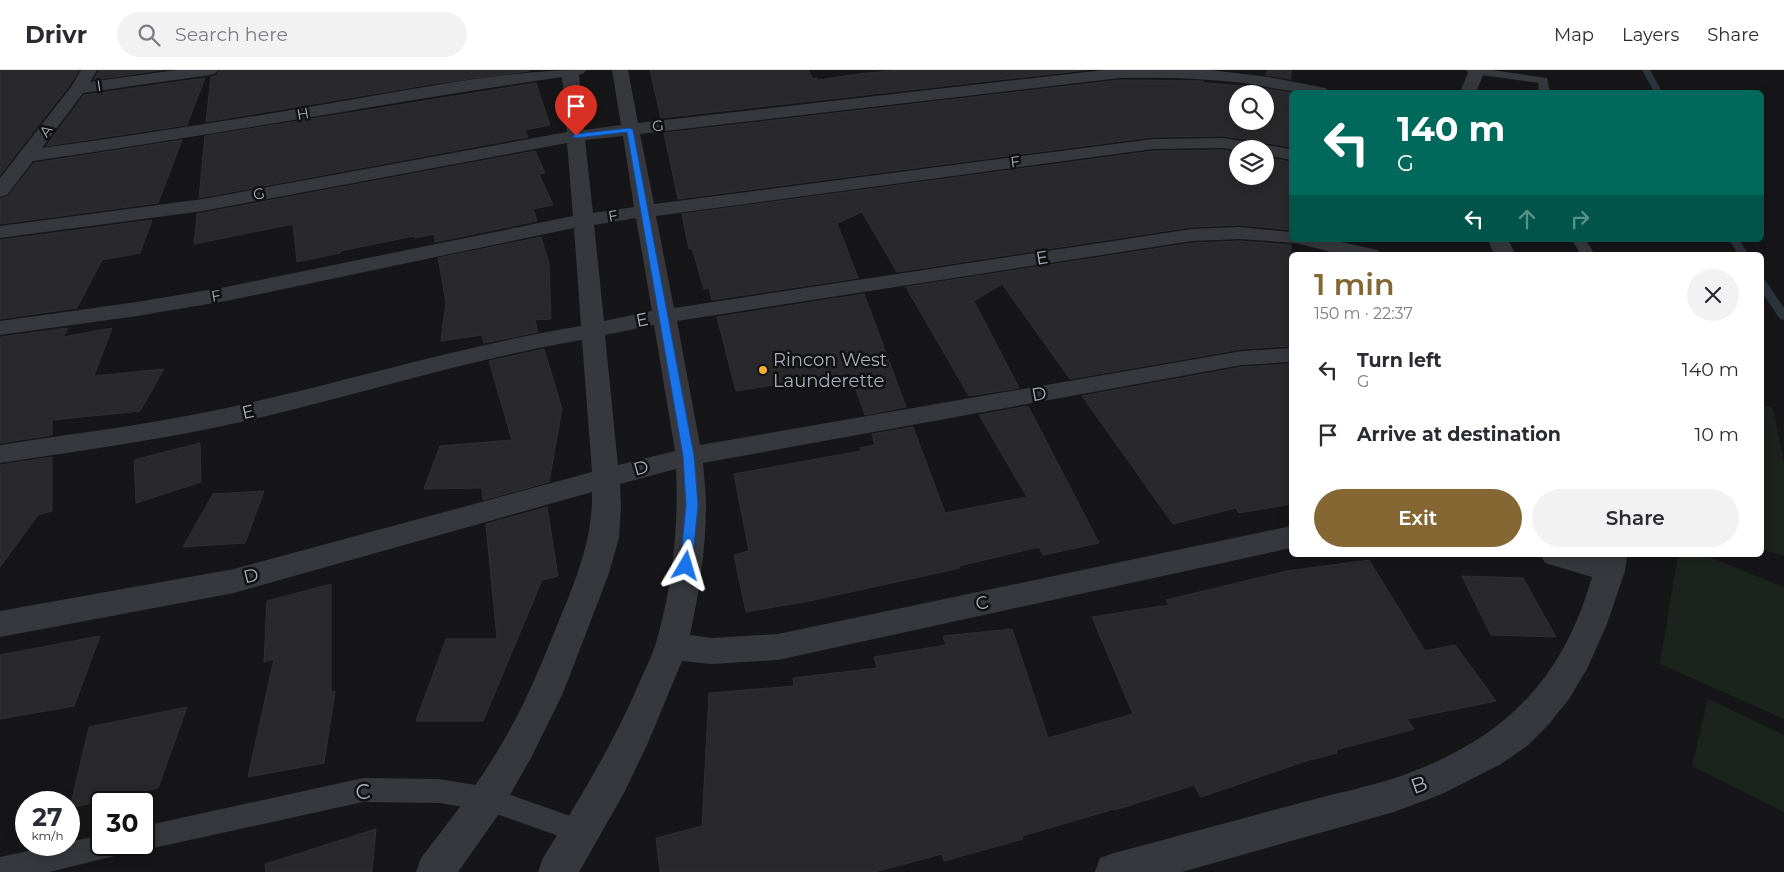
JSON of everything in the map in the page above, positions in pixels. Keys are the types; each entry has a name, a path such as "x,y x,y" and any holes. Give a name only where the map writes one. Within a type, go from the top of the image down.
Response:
{"street":[{"name":"A","path":"0,191 78,89 89,70"},
{"name":"I","path":"78,89 210,70"},
{"path":"435,872 488,799 520,745 546,693 593,576 604,538 607,506 606,479 582,221 573,70"},
{"name":"H","path":"27,156 177,135 573,70"},
{"path":"556,872 581,832 635,734 672,647 682,599 692,505 689,456 620,70"},
{"path":"1469,90 1476,77 1475,70"},
{"name":"G","path":"0,232 203,205 576,136 1139,72 1184,71 1220,73 1309,90"},
{"name":"F","path":"0,328 207,298 518,231 645,211 1153,144 1224,144 1289,154"},
{"name":"E","path":"0,454 196,423 261,409 500,349 664,316 1192,235 1240,233 1289,238"},
{"path":"1313,242 1357,252"},
{"name":"D","path":"0,624 234,581 353,550 514,503 689,456 1232,360 1289,355"},
{"name":"C","path":"672,647 712,651 778,647 1289,537"},
{"path":"1570,557 1611,563"},
{"name":"B","path":"1114,872 1394,795 1438,779 1477,760 1512,738 1538,713 1561,683 1586,638 1611,563"}],"lane":[{"path":"1475,70 1543,80 1544,90"},
{"name":"C","path":"155,836 363,790 439,791 488,799 581,832"},
{"path":"0,870 90,850"}],"shaded area":[{"path":"1764,406 1773,408 1784,463 1784,556 1764,550"},
{"path":"1678,557 1709,557 1784,587 1784,719 1660,664"},
{"path":"1708,699 1784,735 1784,812 1692,766"}],"building":[{"path":"0,70 79,70 69,86 0,175"},
{"path":"99,70 162,70 94,80"},
{"path":"220,70 529,71 438,83 206,122 211,77 217,75"},
{"path":"650,70 808,70 813,79 817,78 818,80 900,70 1087,70 661,118"},
{"path":"1268,70 1291,70 1291,79 1266,75"},
{"path":"205,78 187,125 46,146 84,95"},
{"path":"1120,80 1203,81 1205,83 1232,85 1229,85 1229,130 1274,130 1274,90 1289,93 1289,147 1274,144 1274,140 1248,140 1224,136 1153,137 678,199 664,133"},
{"path":"536,83 550,125 525,130 528,137 199,198 205,136"},
{"path":"182,140 158,203 0,224 0,199 8,196 34,163"},
{"path":"535,151 545,173 539,174 553,205 533,209 537,221 435,242 434,234 415,238 414,236 297,262 293,224 194,244 197,214"},
{"path":"1153,151 1229,151 1229,185 1274,185 1274,159 1289,162 1289,230 1240,225 1192,227 897,272 862,212 837,223 858,278 712,300 709,288 704,289 692,248 689,249 682,214"},
{"path":"152,220 140,253 102,260 77,308 0,319 0,240"},
{"path":"541,237 549,264 551,319 535,320 538,332 484,343 482,335 441,341 446,302 438,258"},
{"path":"1240,241 1291,245 1291,252 1289,252 1289,346 1242,349 1070,379 1002,284 974,301 1019,388 969,396 906,287 1192,243"},
{"path":"864,294 906,407 865,415 850,373 736,391 717,317"},
{"path":"68,328 63,337 112,328 94,376 164,369 140,411 52,420 52,435 0,443 0,337"},
{"path":"544,349 562,409 549,482 483,500 482,488 424,489 440,446 512,440 489,361"},
{"path":"1289,364 1289,504 1239,513 1236,508 1173,524 1082,396 1242,367"},
{"path":"1028,406 1099,543 1043,555 1039,547 959,566 960,568 809,601 746,612 734,555 749,551 734,474 861,451 860,448 875,445 872,434 913,427 945,513 1027,497 979,415"},
{"path":"200,443 201,482 136,503 134,460"},
{"path":"52,457 52,511 38,515 0,567 0,465"},
{"path":"264,491 245,543 183,547 213,494"},
{"path":"547,507 558,576 542,580 483,721 416,721 446,639 497,639 486,524"},
{"path":"1369,560 1425,651 1455,645 1496,701 1407,719 1414,729 1336,750 1337,753 1306,761 1201,797 1194,785 1115,810 1022,836 1023,839 944,861 942,854 875,872 660,872 656,838 702,826 709,693 794,686 793,678 877,668 874,657 946,645 943,636 1012,629 1048,738 1133,714 1092,617 1169,605 1166,600 1287,571"},
{"path":"1462,576 1523,578 1556,637 1491,635"},
{"path":"331,584 331,692 335,691 324,763 248,777 274,659 264,662 267,601"},
{"path":"100,636 74,706 0,719 0,655"},
{"path":"187,707 158,788 145,791 90,791 90,803 80,806 80,791 74,791 89,727"},
{"path":"376,829 372,872 266,872 265,864"}],"waterway":[{"path":"1646,70 1657,90"},
{"path":"1735,242 1742,252"},
{"path":"1764,287 1784,317"}],"place":[{"name":"Rincon West Launderette","path":"763,370"}],"route":[{"path":"576,136 630,130 689,456 692,505 686,566"}]}
